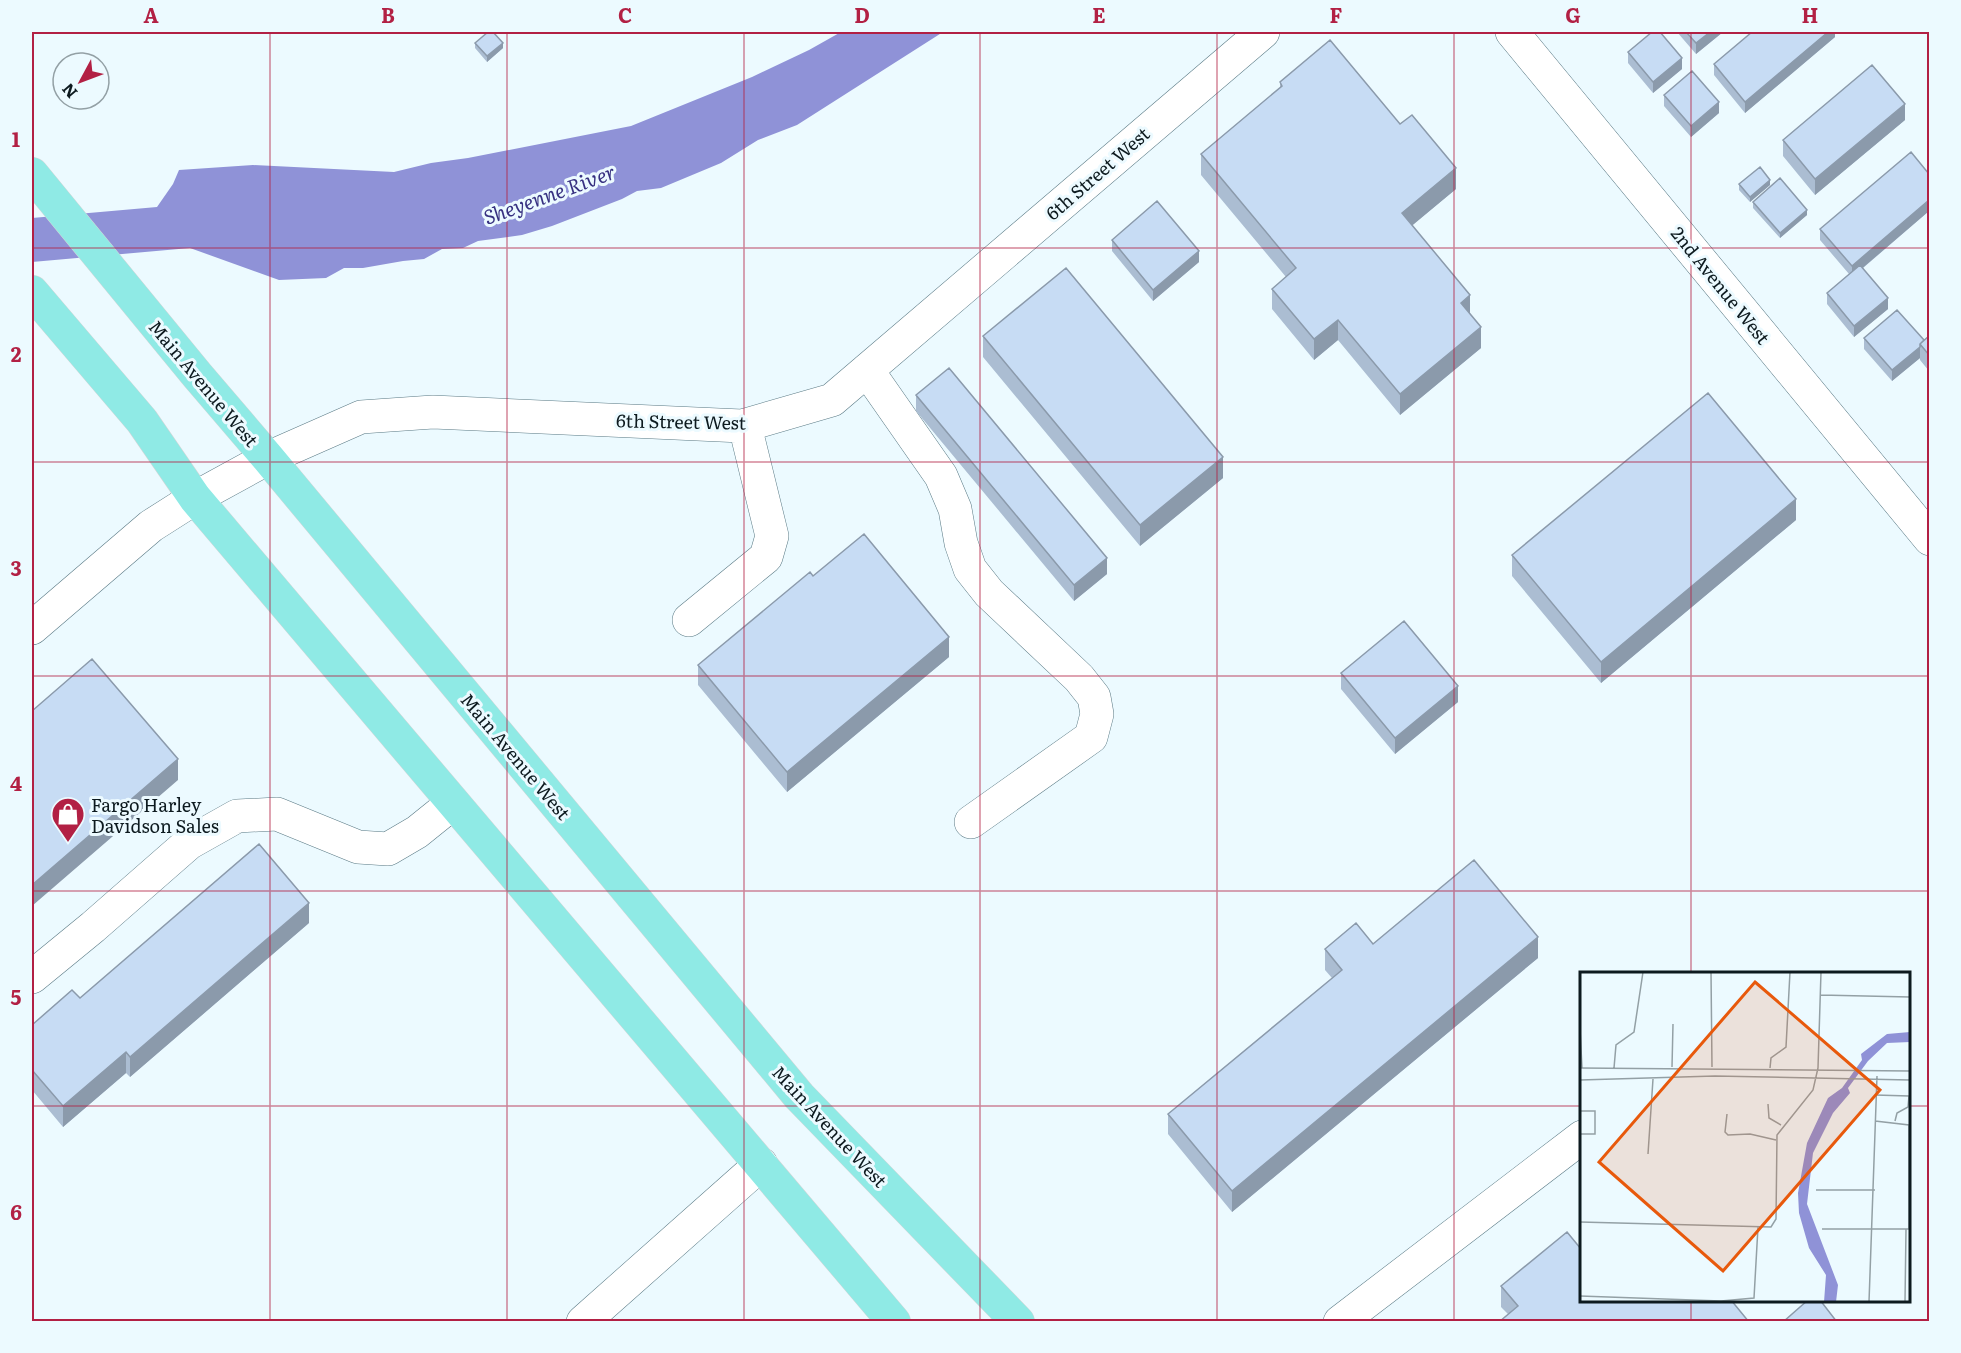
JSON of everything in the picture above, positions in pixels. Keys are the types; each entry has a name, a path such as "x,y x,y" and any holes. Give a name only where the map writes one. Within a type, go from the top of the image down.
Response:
{"main road":[{"name":"Main Avenue West","path":"32,174 799,1096 1018,1322"},
{"path":"32,292 142,421 195,498 894,1322"}],"street":[{"name":"6th Street West","path":"32,628 151,526 195,498 268,458 361,417 433,412 745,426 832,400 1263,32"},
{"name":"2nd Avenue West","path":"1512,32 1929,539"},
{"path":"867,370 941,476 955,509 961,543 970,569 989,593 1079,678 1094,697 1097,714 1091,737 971,822"},
{"path":"688,620 766,557 772,536 745,426"},
{"path":"32,977 189,843 237,816 277,814 358,847 388,849 417,832 453,803"},
{"path":"1340,1322 1580,1138"},
{"path":"583,1322 761,1164"}],"water":[{"name":"Sheyenne River","path":"841,32 943,32 797,125 758,140 721,163 661,188 637,191 552,226 522,235 478,241 463,248 442,249 424,259 363,268 344,268 326,278 279,280 190,248 32,262 32,218 157,207 173,184 179,170 253,165 394,172 631,126 752,77"}],"building":[{"path":"488,32 493,32 503,43 487,56 475,43"},
{"path":"1652,32 1660,32 1682,58 1653,82 1628,52"},
{"path":"1686,32 1710,32 1696,43"},
{"path":"1752,32 1828,32 1745,102 1714,64"},
{"path":"1330,40 1400,124 1412,115 1456,168 1402,213 1470,295 1461,303 1481,327 1400,394 1338,320 1314,339 1272,289 1296,268 1201,154 1282,86 1280,82"},
{"path":"1872,65 1905,104 1815,179 1783,140"},
{"path":"1692,71 1719,102 1691,126 1664,95"},
{"path":"1911,152 1929,174 1929,200 1852,266 1820,229"},
{"path":"1760,167 1770,180 1750,197 1739,184"},
{"path":"1780,178 1807,210 1780,233 1753,202"},
{"path":"1157,201 1199,251 1153,290 1112,240"},
{"path":"1860,265 1888,298 1854,326 1827,293"},
{"path":"1066,268 1223,457 1140,525 983,336"},
{"path":"1897,310 1924,340 1920,347 1892,370 1864,338"},
{"path":"1929,336 1929,355 1920,344"},
{"path":"949,368 1107,558 1074,585 916,395"},
{"path":"1708,393 1796,499 1601,662 1512,555"},
{"path":"864,534 949,637 787,772 698,665 810,572 813,576"},
{"path":"1404,621 1458,686 1395,738 1341,673"},
{"name":"Fargo Harley Davidson Sales","path":"92,659 178,759 32,885 32,711"},
{"path":"259,844 309,903 130,1057 126,1052 63,1106 32,1070 32,1025 72,990 80,998"},
{"path":"1474,860 1538,937 1232,1191 1168,1114 1342,970 1325,949 1356,923 1373,944"},
{"path":"1567,1232 1580,1248 1580,1302 1733,1302 1749,1322 1499,1322 1518,1306 1501,1286"},
{"path":"1806,1302 1822,1302 1837,1322 1783,1322"}],"place":[{"name":"Fargo Harley Davidson Sales","path":"68,843"}]}
